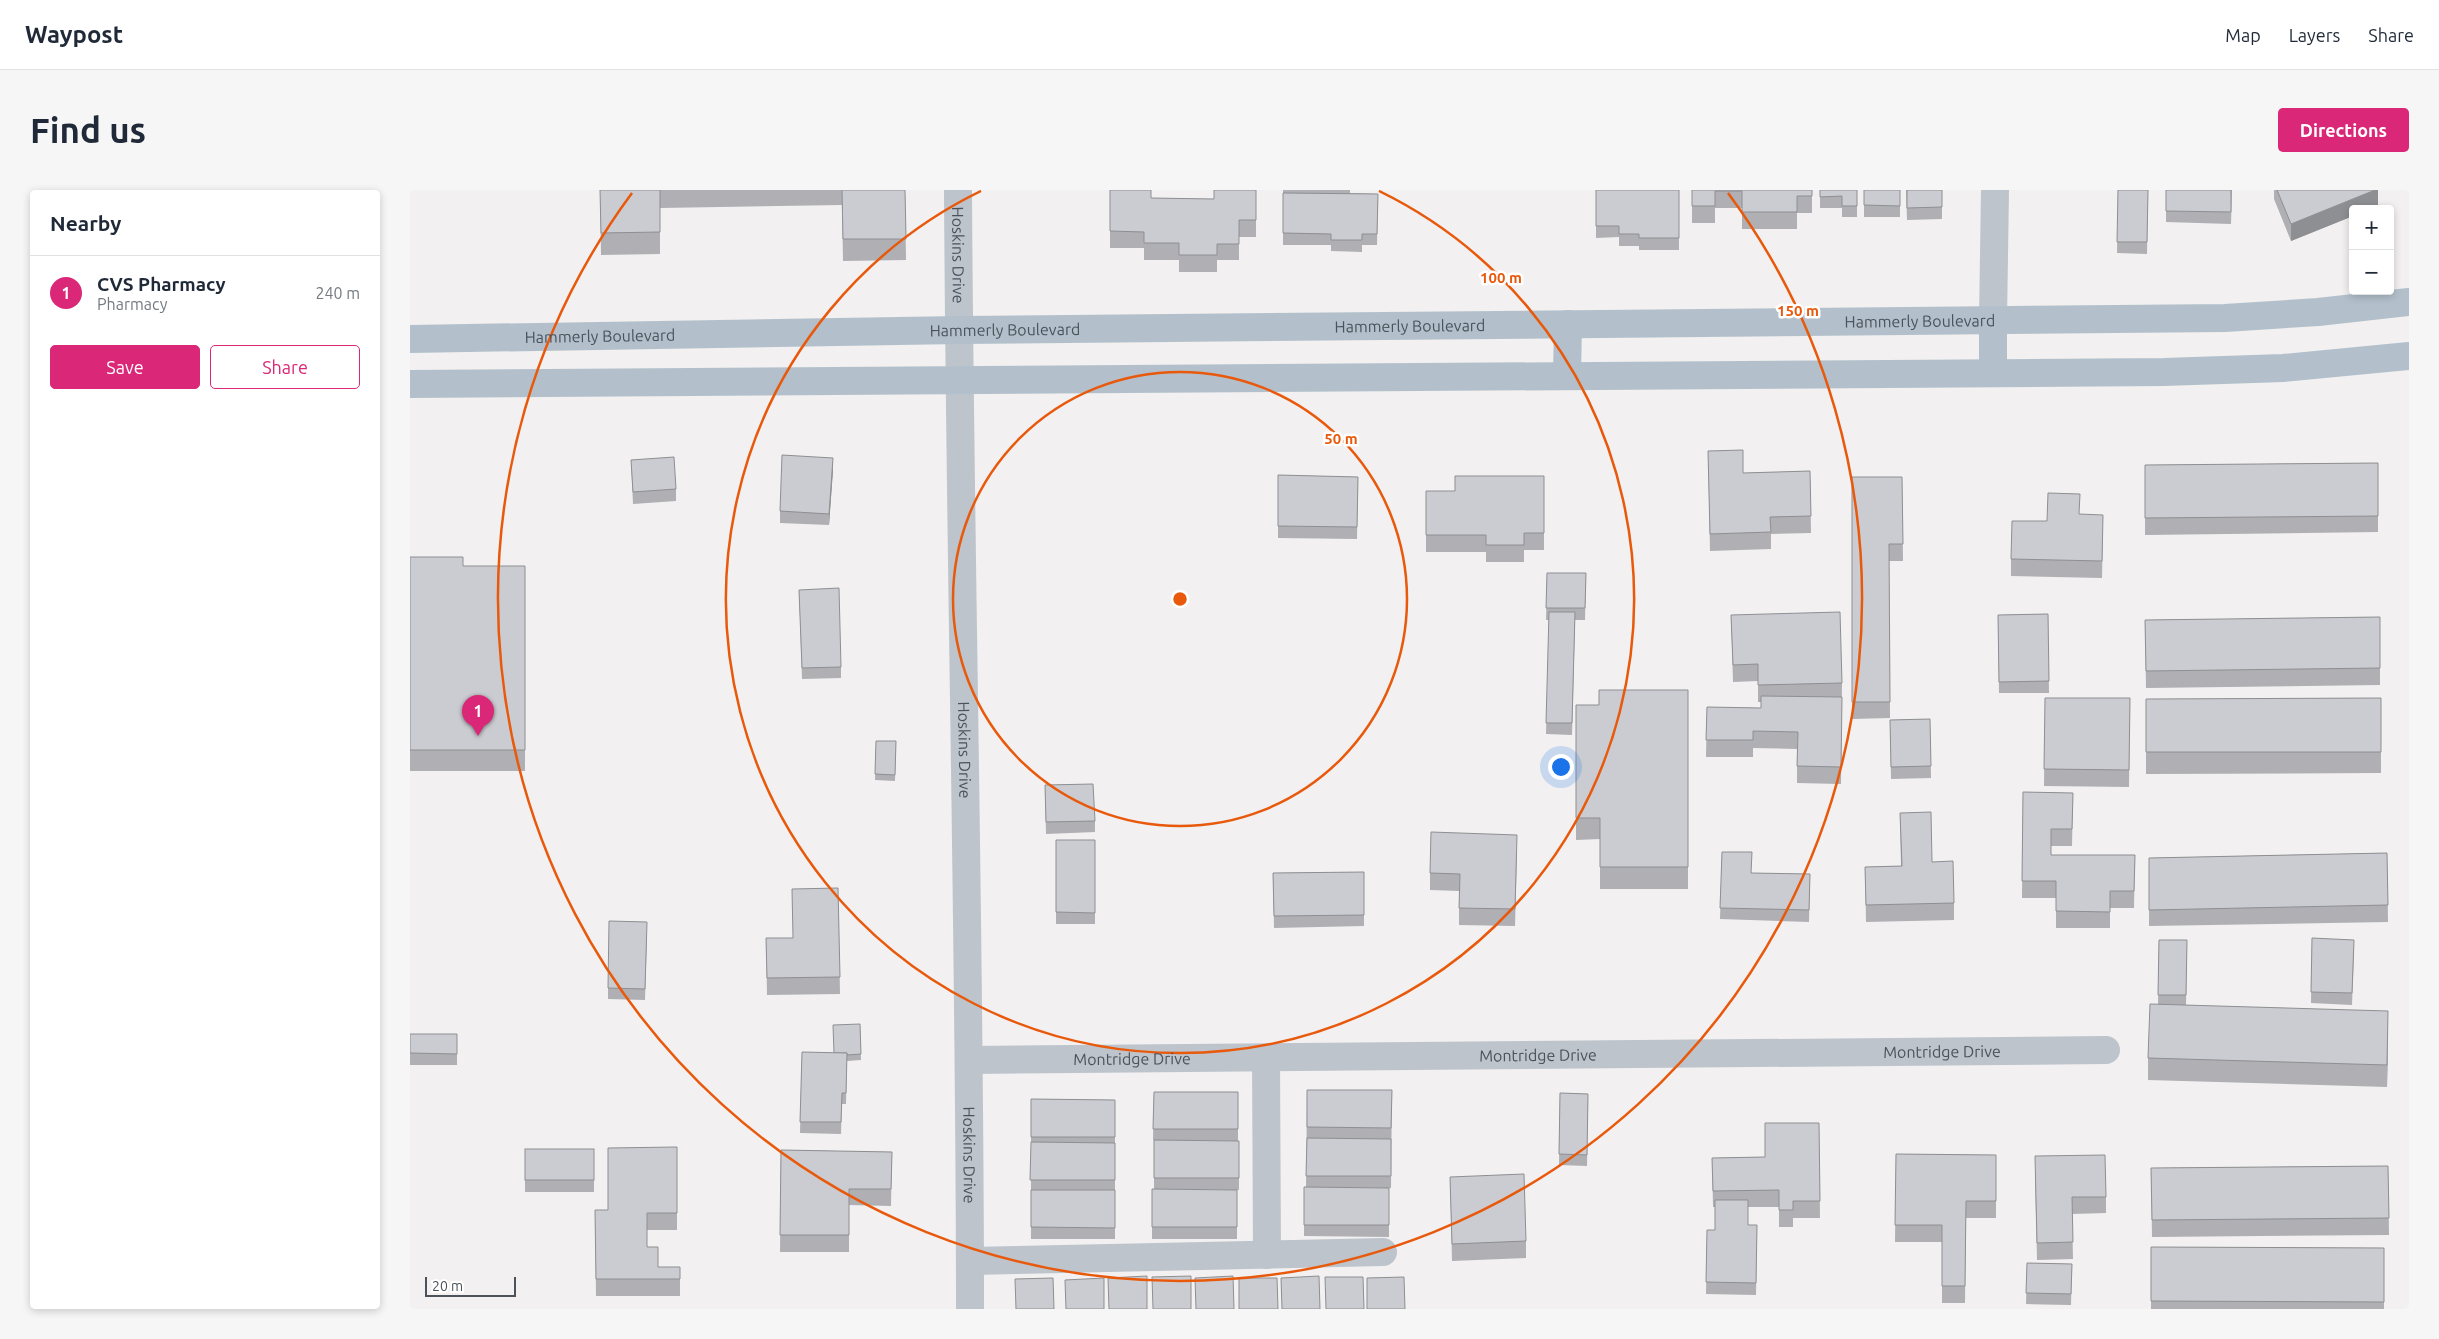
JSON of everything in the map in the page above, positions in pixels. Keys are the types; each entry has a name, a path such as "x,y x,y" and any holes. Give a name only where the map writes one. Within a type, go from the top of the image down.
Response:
{"main road":[{"name":"Hammerly Boulevard","path":"410,339 959,330 2225,318 2318,312 2409,302"},
{"path":"1993,320 1993,372"},
{"path":"1567,376 1568,324"},
{"path":"410,384 2164,372 2283,368 2409,356"}],"street":[{"name":"Hoskins Drive","path":"958,190 959,381 970,1060 970,1309"},
{"path":"1993,320 1993,231 1996,190"},
{"name":"Montridge Drive","path":"970,1060 2106,1050"},
{"path":"1266,1058 1267,1255"},
{"path":"970,1261 1383,1252"}],"building":[{"path":"600,190 660,190 660,232 601,233"},
{"path":"842,190 905,190 906,239 843,239"},
{"path":"1110,190 1151,190 1151,198 1214,199 1214,190 1256,190 1256,220 1239,220 1239,244 1217,244 1217,255 1179,255 1179,243 1144,243 1144,232 1110,231"},
{"path":"1596,190 1679,190 1679,238 1639,238 1639,234 1619,234 1619,226 1596,226"},
{"path":"1692,190 1812,190 1812,196 1797,196 1797,212 1742,212 1742,191 1715,191 1715,206 1692,206"},
{"path":"1820,190 1857,190 1857,206 1842,206 1842,196 1820,197"},
{"path":"1864,190 1900,190 1900,206 1864,205"},
{"path":"1907,190 1942,190 1942,207 1907,208"},
{"path":"2118,190 2148,190 2147,242 2117,242"},
{"path":"2166,190 2231,190 2231,212 2166,211"},
{"path":"2277,190 2375,190 2291,224"},
{"path":"1283,193 1378,194 1377,234 1362,234 1362,240 1331,240 1331,234 1283,233"},
{"path":"1743,450 1743,473 1810,471 1811,516 1770,517 1771,532 1710,534 1708,451"},
{"path":"782,455 833,458 829,514 780,511"},
{"path":"674,457 676,489 633,492 631,460"},
{"path":"2378,463 2378,516 2145,518 2145,465"},
{"path":"1278,475 1358,477 1357,527 1278,526"},
{"path":"1455,476 1544,476 1544,533 1524,533 1524,545 1486,545 1486,535 1426,535 1426,491 1455,491"},
{"path":"1852,477 1902,477 1903,544 1889,544 1890,702 1852,702"},
{"path":"2048,493 2080,494 2079,514 2103,515 2102,561 2011,559 2012,521 2047,521"},
{"path":"410,557 463,557 463,566 525,566 525,750 410,750"},
{"path":"1547,573 1586,573 1585,608 1546,608"},
{"path":"839,588 841,667 802,668 799,590"},
{"path":"1549,612 1575,612 1572,723 1546,723"},
{"path":"1840,612 1842,683 1758,685 1758,664 1733,665 1731,615"},
{"path":"2048,614 2049,681 1999,682 1998,615"},
{"path":"2380,617 2380,668 2146,671 2145,620"},
{"path":"1599,690 1688,690 1688,867 1600,867 1600,818 1576,818 1576,705 1599,705"},
{"path":"1761,696 1842,697 1841,767 1797,766 1798,732 1753,731 1753,740 1706,740 1707,707 1761,708"},
{"path":"2045,698 2130,698 2129,770 2044,769"},
{"path":"2381,698 2381,752 2146,752 2146,699"},
{"path":"1930,719 1931,766 1891,767 1890,720"},
{"path":"876,741 896,741 895,775 875,774"},
{"path":"1093,784 1095,821 1046,822 1045,785"},
{"path":"2023,792 2073,793 2072,829 2051,829 2051,855 2135,855 2134,891 2110,891 2110,912 2056,911 2056,881 2022,881"},
{"path":"1931,812 1932,862 1953,861 1954,903 1866,905 1865,867 1902,866 1900,813"},
{"path":"1431,832 1517,835 1515,909 1459,908 1460,874 1430,873"},
{"path":"1056,840 1095,840 1095,913 1056,912"},
{"path":"1722,852 1752,852 1751,873 1810,874 1809,910 1720,908"},
{"path":"2387,853 2388,905 2149,910 2149,858"},
{"path":"1364,872 1364,915 1274,916 1273,873"},
{"path":"838,888 840,977 767,978 766,938 793,938 792,889"},
{"path":"609,921 647,922 645,989 608,988"},
{"path":"2312,938 2354,940 2352,993 2311,992"},
{"path":"2159,940 2187,940 2186,995 2158,995"},
{"path":"2150,1004 2388,1011 2387,1065 2148,1058"},
{"path":"860,1024 861,1054 847,1055 847,1053 834,1053 833,1025"},
{"path":"410,1034 457,1034 457,1054 410,1053"},
{"path":"802,1052 847,1053 846,1093 842,1093 841,1122 800,1122"},
{"path":"1307,1090 1392,1090 1391,1128 1307,1127"},
{"path":"1154,1092 1238,1092 1238,1129 1153,1129"},
{"path":"1560,1093 1588,1094 1587,1155 1559,1154"},
{"path":"1031,1099 1115,1100 1115,1137 1031,1137"},
{"path":"1765,1123 1819,1123 1820,1201 1793,1201 1793,1210 1779,1210 1779,1190 1713,1191 1712,1158 1765,1157"},
{"path":"1307,1138 1391,1139 1391,1176 1306,1176"},
{"path":"1154,1140 1239,1141 1239,1178 1154,1178"},
{"path":"1031,1142 1115,1143 1115,1180 1030,1180"},
{"path":"677,1147 677,1213 647,1213 647,1247 658,1247 658,1267 680,1267 680,1279 596,1279 595,1210 608,1210 608,1148"},
{"path":"525,1149 594,1149 594,1180 525,1180"},
{"path":"781,1150 892,1152 891,1189 849,1189 849,1235 780,1235"},
{"path":"1896,1154 1996,1155 1996,1201 1966,1201 1965,1286 1942,1286 1942,1225 1895,1225"},
{"path":"2105,1155 2106,1197 2072,1197 2073,1242 2037,1243 2035,1156"},
{"path":"2388,1166 2389,1218 2152,1220 2151,1168"},
{"path":"1524,1174 1526,1241 1452,1244 1450,1177"},
{"path":"1304,1187 1389,1188 1389,1225 1304,1225"},
{"path":"1152,1189 1237,1190 1237,1227 1152,1227"},
{"path":"1031,1190 1115,1190 1115,1228 1031,1227"},
{"path":"1715,1200 1748,1200 1748,1225 1757,1225 1756,1283 1706,1282 1707,1230 1715,1230"},
{"path":"2151,1247 2384,1248 2384,1302 2151,1301"},
{"path":"2027,1263 2072,1264 2071,1294 2026,1293"},
{"path":"1147,1276 1147,1309 1109,1309 1108,1278"},
{"path":"1191,1276 1191,1309 1153,1309 1152,1277"},
{"path":"1233,1276 1234,1309 1196,1309 1195,1278"},
{"path":"1319,1276 1320,1309 1282,1309 1281,1278"},
{"path":"1325,1277 1363,1277 1364,1309 1326,1309"},
{"path":"1404,1277 1405,1309 1367,1309 1367,1278"},
{"path":"1053,1278 1054,1309 1016,1309 1015,1279"},
{"path":"1104,1278 1104,1309 1066,1309 1065,1280"},
{"path":"1239,1278 1277,1278 1278,1309 1239,1309"}],"place":[{"name":"CVS Pharmacy","path":"478,736"}]}
